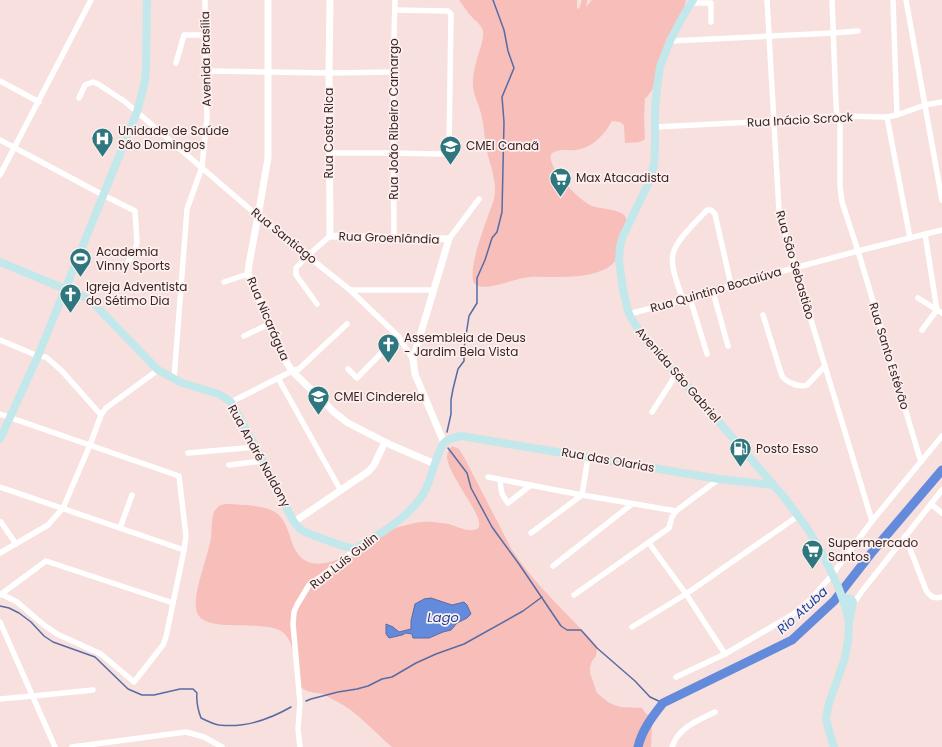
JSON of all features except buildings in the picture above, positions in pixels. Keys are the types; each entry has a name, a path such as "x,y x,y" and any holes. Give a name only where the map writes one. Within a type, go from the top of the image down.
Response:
{"main road":[{"path":"0,439 38,356 137,112 144,86 146,70 147,0"},
{"name":"Avenida São Gabriel","path":"692,2 670,41 660,67 655,107 654,165 649,182 623,236 620,246 619,260 623,290 629,314 639,331 784,497 807,528 847,601"},
{"name":"Rua André Naldony","path":"0,262 86,298 97,307 158,370 182,383 219,394 231,402 294,522 300,529 307,533 355,549"},
{"name":"Rua das Olarias","path":"444,443 452,438 461,436 719,480 773,485"},
{"name":"Rua Luís Gulin","path":"355,549 403,518 414,507 429,482 444,443"},
{"path":"834,747 826,718 829,703 845,658 849,623 847,601"}],"street":[{"path":"0,175 91,0"},
{"name":"Avenida Brasília","path":"174,379 187,209 202,167 207,118 205,35 206,0"},
{"name":"Rua Nicarágua","path":"268,0 268,158 248,264 248,274 269,324 292,371 335,413 348,423 385,442 435,464"},
{"name":"Rua Costa Rica","path":"330,0 330,236"},
{"name":"Rua João Ribeiro Camargo","path":"394,238 393,72 395,0"},
{"name":"Rua São Sebastião","path":"767,0 779,211 872,521"},
{"name":"Rua Santo Estévão","path":"832,0 837,116 840,126 840,186 842,202 921,462"},
{"path":"893,0 897,116"},
{"path":"906,0 942,200"},
{"path":"692,2 711,3 711,22"},
{"path":"329,153 439,154 449,151 451,14 448,10 395,10"},
{"path":"670,41 858,31"},
{"path":"176,63 184,35 205,35"},
{"path":"206,71 329,73 393,72"},
{"path":"0,81 38,102"},
{"name":"Rua Santiago","path":"79,98 85,85 92,82 98,84 137,112 258,216 350,290 398,336 413,360 415,374 444,443"},
{"name":"Rua Inácio Scrock","path":"655,127 837,116 888,117 897,116 925,105 942,102"},
{"path":"888,117 910,238"},
{"path":"0,140 135,211 137,243 125,268"},
{"path":"413,360 449,239 479,200"},
{"path":"683,300 673,269 673,254 678,242 707,210 712,210 715,214 731,285"},
{"name":"Rua Quintino Bocaiúva","path":"629,314 713,292 731,285 942,230"},
{"path":"925,234 939,312"},
{"path":"316,304 296,275 296,268 330,236"},
{"name":"Rua Groenlândia","path":"330,236 449,239"},
{"path":"224,282 248,274"},
{"path":"350,290 434,290"},
{"path":"713,292 728,346"},
{"path":"690,298 707,354"},
{"path":"918,298 939,312"},
{"path":"922,330 939,312"},
{"path":"763,314 782,376 785,380 802,386 806,385 825,366"},
{"path":"244,336 269,324"},
{"path":"231,402 292,371 299,369 347,324"},
{"path":"348,369 357,378 398,336"},
{"path":"0,340 46,358 62,371 101,415"},
{"path":"0,553 48,525 63,508 101,415 106,408 158,370"},
{"path":"652,412 676,374"},
{"path":"278,378 342,491"},
{"path":"0,414 179,476 186,536 166,637 163,645 134,682 101,654 57,634 17,602 0,595"},
{"path":"676,677 725,654 792,615 811,599 832,575 872,521 942,436"},
{"path":"294,522 342,491 369,471 374,465 385,442"},
{"path":"188,453 256,448"},
{"path":"531,533 582,495 588,457"},
{"path":"229,465 263,461"},
{"path":"488,477 676,511"},
{"path":"500,480 502,495 508,503 531,485"},
{"path":"574,595 670,528 672,517 676,511 719,480"},
{"path":"0,487 184,550"},
{"path":"847,601 862,590 942,490"},
{"path":"120,528 132,495"},
{"path":"553,566 632,504"},
{"path":"931,504 942,512"},
{"path":"632,627 686,594 798,516"},
{"path":"1,522 16,544"},
{"path":"905,536 929,595 937,598 942,597"},
{"path":"649,543 686,594 725,654"},
{"name":"Rua Luís Gulin","path":"300,747 298,729 300,703 293,624 294,612 309,586 341,562 355,549"},
{"path":"0,595 46,561 173,603"},
{"path":"0,622 55,747"},
{"path":"0,699 92,690"},
{"path":"672,747 677,736 685,728 715,712"},
{"path":"72,747 186,732 204,737 222,747"}],"shaded area":[{"path":"459,0 577,0 577,8 579,9 582,0 587,0 586,7 592,0 686,0 652,90 645,98 645,139 638,142 625,143 624,125 620,122 612,121 601,136 587,147 576,150 560,150 551,154 553,166 557,172 581,199 592,206 618,211 624,215 626,219 626,225 618,256 607,268 598,272 580,276 530,277 486,287 476,285 473,279 475,258 494,199 495,186 480,110 473,87 474,74 482,42 483,31 481,26 470,15"},
{"path":"452,446 459,449 465,459 512,550 540,586 597,648 596,656 590,667 590,673 597,693 614,705 621,707 642,708 646,714 650,715 652,724 651,747 392,747 344,705 326,695 308,691 301,687 297,678 291,644 289,639 281,631 262,626 214,624 205,621 199,616 197,612 196,599 198,585 211,538 213,515 219,506 225,504 253,506 272,510 281,517 298,555 304,560 321,564 342,558 391,530 413,523 445,523 468,530 475,530 478,528 479,523 477,515 448,464 447,455"}],"water":[{"name":"Lago","path":"431,598 452,605 464,602 471,614 467,618 457,623 451,630 429,638 413,638 412,634 406,633 389,638 386,634 386,624 399,632 411,629 411,621 415,604 424,599"}],"waterway":[{"path":"447,432 451,414 453,389 458,369 464,361 464,348 469,316 477,303 477,278 492,238 497,232 502,212 504,122 502,97 514,68 508,51 504,30 493,0"},
{"path":"448,448 467,473 471,488 492,527 561,626 567,630 581,630 597,648 635,681 650,697 663,703"},
{"name":"Rio Atuba","path":"638,747 645,729 663,703 792,640 834,601 873,551 942,470"},
{"path":"306,701 338,692 368,686 382,679 392,677 416,663 464,644 523,611 542,597"},
{"path":"0,606 9,608 19,613 31,622 44,636 53,642 95,657 128,689 142,695 154,695 180,689 193,689 197,693 201,718 212,723 228,726 247,724 266,719 291,707"}],"place":[{"name":"Unidade de Saúde São Domingos","path":"103,158"},
{"name":"CMEI Canaã","path":"451,166"},
{"name":"Max Atacadista","path":"560,198"},
{"name":"Academia Vinny Sports","path":"81,278"},
{"name":"Igreja Adventista do Sétimo Dia","path":"71,314"},
{"name":"Assembleia de Deus - Jardim Bela Vista","path":"389,364"},
{"name":"CMEI Cinderela","path":"319,416"},
{"name":"Posto Esso","path":"740,468"},
{"name":"Supermercado Santos","path":"812,570"}]}
